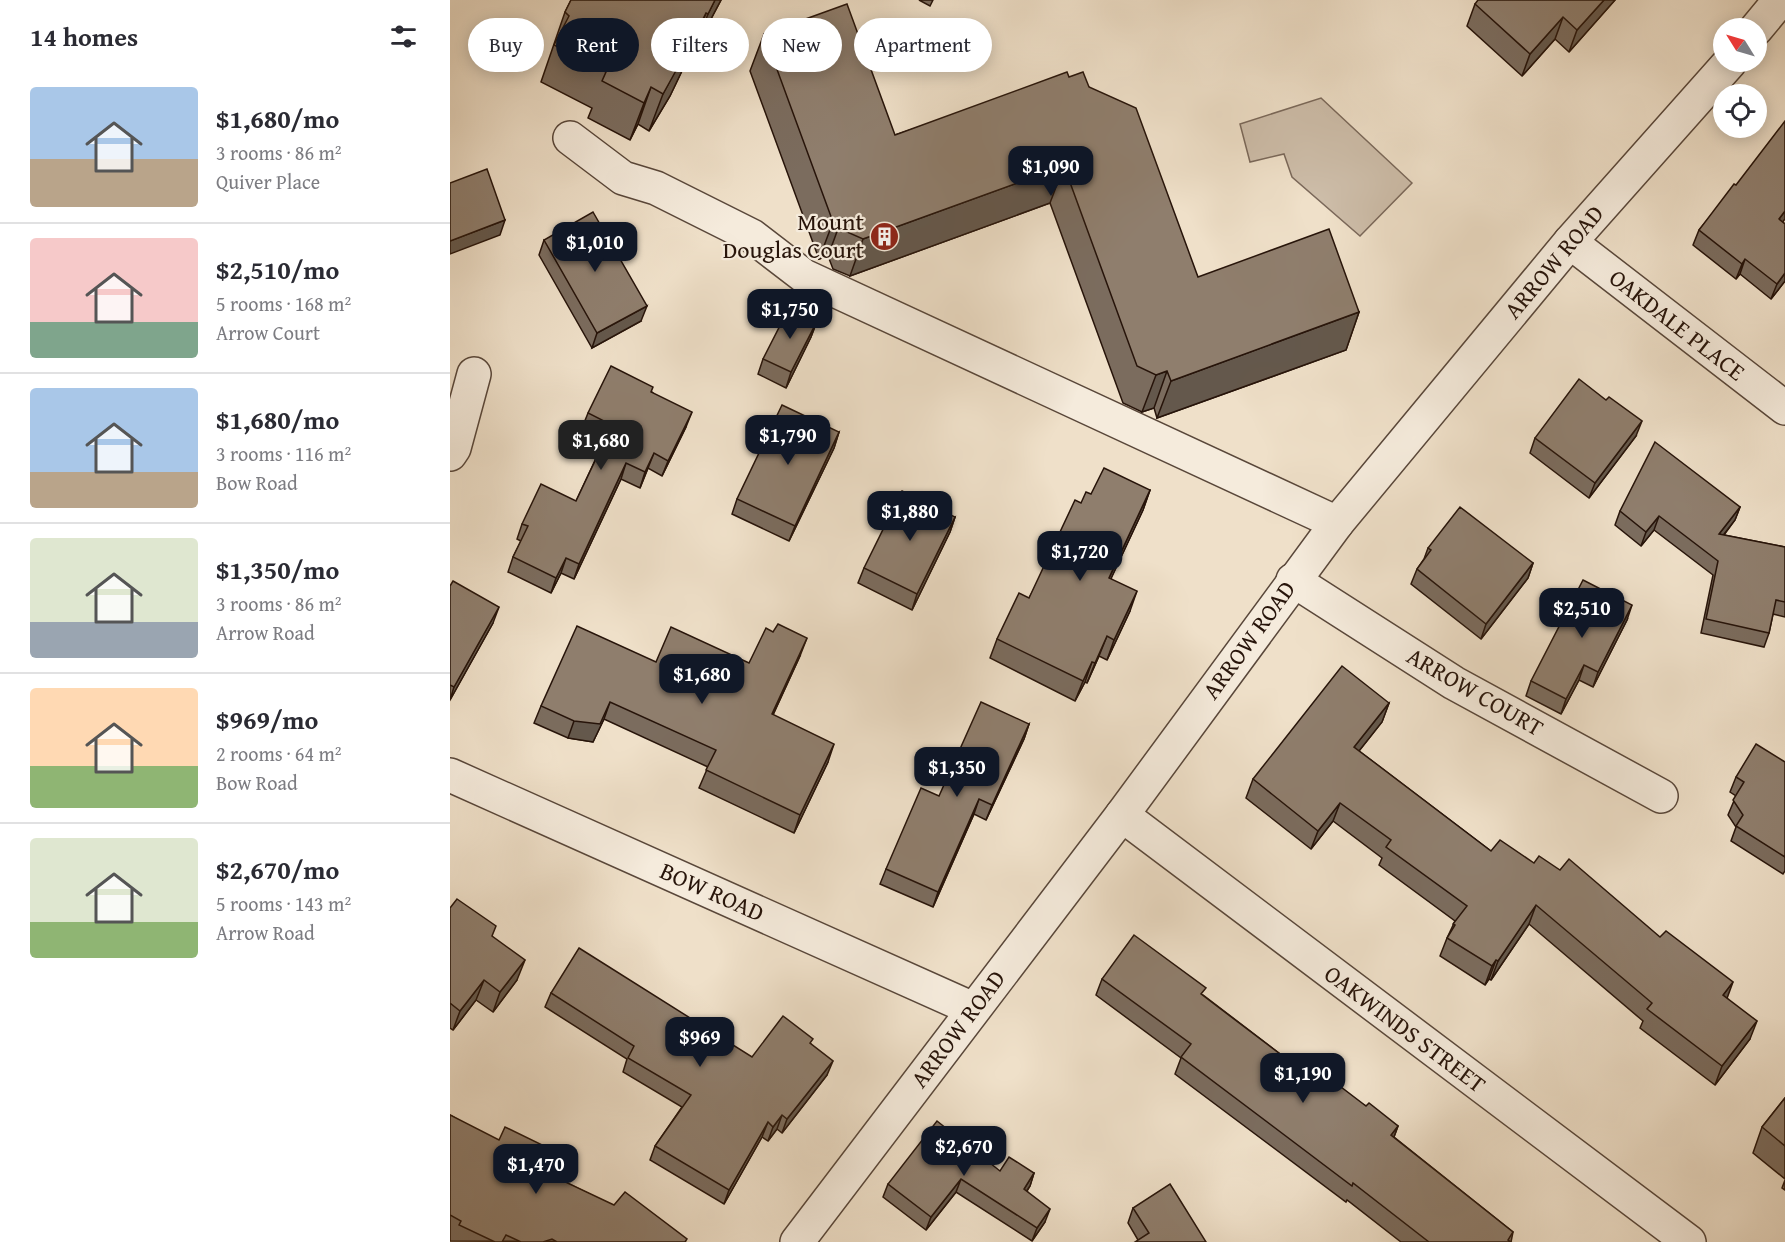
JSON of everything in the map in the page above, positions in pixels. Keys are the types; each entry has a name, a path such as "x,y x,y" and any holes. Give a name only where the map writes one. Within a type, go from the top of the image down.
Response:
{"street":[{"path":"1765,18 1780,0"},
{"name":"ARROW ROAD","path":"797,1242 1122,815 1336,523 1570,242 1721,72"},
{"path":"570,138 622,178 656,188 752,236 804,276 1336,523"},
{"name":"OAKDALE PLACE","path":"1570,242 1785,408"},
{"path":"450,454 454,448 474,374"},
{"name":"ARROW COURT","path":"1293,580 1454,682 1661,796"},
{"name":"BOW ROAD","path":"450,775 973,1009"},
{"name":"OAKWINDS STREET","path":"1122,815 1689,1242"}],"shaded area":[{"path":"1321,98 1412,183 1360,236 1292,177 1284,154 1250,162 1240,124"}],"building":[{"path":"571,0 715,0 703,18 651,18 651,72 675,72 663,94 651,87 644,103 602,81 606,72 639,72 639,18 568,18 569,16 565,12"},
{"path":"1478,0 1604,0 1577,30 1563,17 1530,54 1475,4"},
{"name":"Mount Douglas Court","path":"847,4 854,23 854,72 872,72 895,135 1067,72 1069,77 1083,72 1089,87 1136,108 1198,277 1329,229 1359,312 1171,381 1167,371 1156,375 1137,366 1064,166 863,239 847,232 842,218 833,222 778,72 842,72 842,18 808,18"},
{"path":"1785,121 1785,211 1779,219 1785,224 1785,273 1777,284 1745,259 1742,264 1699,230"},
{"path":"487,169 505,220 450,241 450,183"},
{"path":"593,212 647,306 597,333 544,240"},
{"path":"789,308 817,321 791,372 763,359"},
{"path":"611,366 653,387 651,392 692,412 668,461 654,453 645,472 626,463 579,564 566,558 556,578 513,557 528,526 522,524 541,484 576,501 612,425 588,413"},
{"path":"1579,379 1606,400 1609,397 1642,421 1595,483 1535,438"},
{"path":"782,405 839,432 795,526 737,499"},
{"path":"1655,442 1740,507 1719,534 1785,547 1785,602 1776,600 1769,633 1706,619 1718,561 1659,516 1646,532 1620,511"},
{"path":"1104,468 1150,490 1109,578 1137,591 1114,640 1107,636 1095,663 1092,662 1083,681 997,639 1019,593 1029,598 1075,500 1081,503 1086,492 1091,494"},
{"path":"902,491 955,517 917,594 864,568"},
{"path":"1460,507 1533,563 1486,624 1417,569 1431,550 1428,548"},
{"path":"1583,580 1632,605 1598,672 1584,665 1566,699 1531,681"},
{"path":"453,581 499,607 454,687 450,685 450,586"},
{"path":"778,624 807,638 772,714 834,744 800,815 706,770 716,750 610,702 600,724 574,721 541,706 577,626 656,662 671,627 749,663 766,628 773,632"},
{"path":"1342,666 1389,703 1354,747 1491,851 1500,840 1534,863 1539,856 1560,870 1569,859 1660,937 1666,931 1733,982 1723,995 1757,1021 1722,1066 1647,1009 1652,1003 1536,905 1498,961 1496,960 1492,966 1447,938 1455,925 1453,924 1467,906 1386,847 1391,840 1340,803 1318,831 1253,779"},
{"path":"981,702 1029,724 992,805 979,799 938,892 886,869 921,788 939,796"},
{"path":"1756,744 1785,762 1785,857 1736,826 1743,815 1733,800 1744,782 1736,777"},
{"path":"457,899 496,926 492,936 525,960 500,992 484,980 460,1011 450,1003 450,908"},
{"path":"1134,935 1206,988 1201,994 1313,1079 1320,1071 1366,1106 1369,1103 1398,1126 1391,1135 1513,1232 1508,1240 1511,1242 1429,1242 1353,1183 1352,1186 1181,1057 1191,1044 1102,979"},
{"path":"579,948 752,1057 783,1016 813,1039 810,1043 833,1061 787,1119 782,1115 773,1127 768,1122 729,1190 655,1146 691,1095 628,1058 634,1046 551,993"},
{"path":"1785,1098 1785,1146 1762,1127"},
{"path":"450,1115 499,1140 505,1127 571,1159 561,1180 614,1205 625,1192 687,1239 685,1242 557,1242 552,1239 543,1242 521,1242 506,1235 502,1242 495,1242 459,1225 461,1221 450,1215"},
{"path":"937,1121 1000,1171 1009,1157 1034,1173 1024,1189 1050,1209 1037,1228 961,1179 931,1217 888,1184"},
{"path":"1170,1184 1206,1242 1135,1242 1149,1233 1133,1208"}],"place":[{"name":"Mount Douglas Court","path":"885,236"}]}
